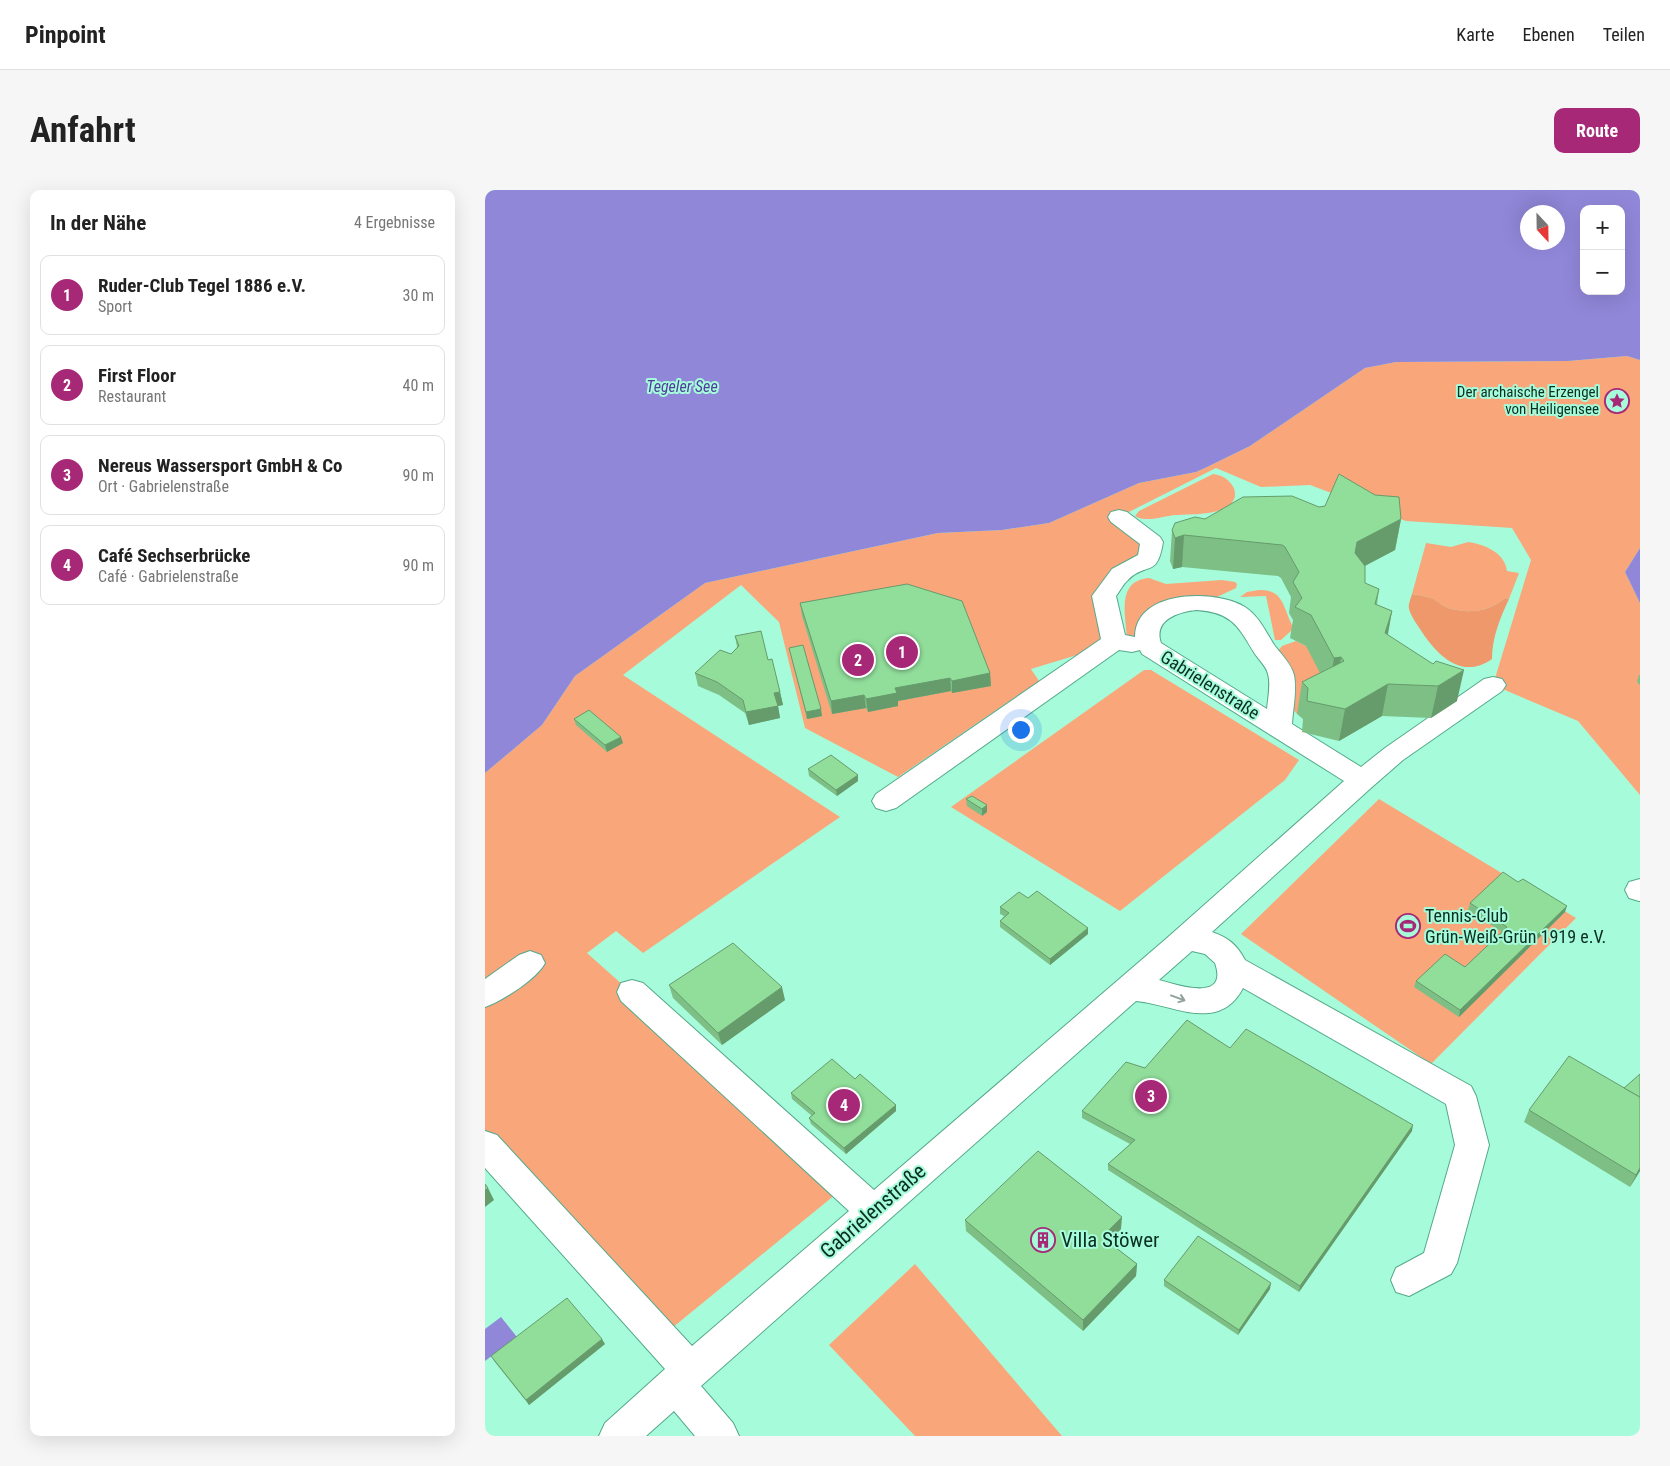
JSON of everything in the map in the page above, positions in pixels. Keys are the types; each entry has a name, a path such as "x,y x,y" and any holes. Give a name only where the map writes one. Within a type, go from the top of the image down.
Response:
{"street":[{"path":"1114,642 1104,596 1120,574 1149,559 1152,542 1119,518"},
{"name":"Gabrielenstraße","path":"1279,728 1281,673 1247,620 1234,610 1217,604 1203,602 1176,605 1156,616 1150,623 1147,635 1151,648 1362,780"},
{"path":"886,801 1114,642 1151,648"},
{"name":"Gabrielenstraße","path":"618,1436 873,1211 1131,988 1362,780 1394,754 1493,685"},
{"path":"1131,988 1154,991 1188,1002 1210,1000 1221,995 1230,986 1233,977 1231,961 1220,948 1199,940 1186,939"},
{"path":"485,995 530,963"},
{"path":"1233,968 1461,1096 1472,1145 1470,1154 1439,1262 1409,1280"},
{"path":"632,992 847,1185 873,1211"},
{"path":"485,1145 683,1378 720,1436"}],"shaded area":[{"path":"1627,356 1640,360 1640,548 1625,572 1640,603 1640,795 1578,721 1493,685 1531,560 1512,528 1406,521 1310,485 1261,487 1216,468 1119,517 1152,542 1104,595 1110,645 1031,669 1039,681 898,777 805,728 779,622 741,585 623,675 840,817 643,953 616,931 587,953 847,1185 661,1337 485,1145 485,773 542,725 575,676 705,583 938,533 1002,530 1049,523 1139,483 1196,472 1250,446 1365,368 1396,362 1568,361"},
{"path":"1213,474 1226,479 1235,492 1232,503 1219,511 1150,519 1135,516 1139,511"},
{"path":"1468,542 1492,550 1502,559 1507,571 1519,573 1509,599 1505,598 1499,603 1478,611 1463,611 1448,608 1431,598 1412,594 1426,543 1451,547"},
{"path":"1149,578 1166,584 1222,580 1237,584 1236,588 1217,597 1187,597 1138,640 1127,638 1125,600 1127,592 1131,585 1139,580"},
{"path":"1259,590 1273,593 1282,601 1293,627 1281,640 1275,640 1266,596 1240,597 1247,592"},
{"path":"1412,594 1431,598 1448,608 1463,611 1478,611 1499,603 1505,598 1509,599 1497,628 1493,643 1492,659 1481,665 1470,667 1450,662 1426,638 1415,622 1409,607"},
{"path":"1296,641 1306,646 1338,693 1297,714 1292,708 1296,690 1294,678 1277,652 1282,646"},
{"path":"1144,670 1151,670 1299,760 1285,780 1120,911 951,807"},
{"name":"Tennis-Club Grün-Weiß-Grün 1919 e.V.","path":"1379,799 1576,918 1431,1064 1241,934"},
{"path":"915,1264 1062,1436 915,1436 829,1345"}],"water":[{"name":"Tegeler See","path":"485,190 1640,190 1640,360 1627,356 1568,361 1396,362 1365,368 1250,446 1196,472 1139,483 1049,523 1002,530 938,533 705,583 575,676 542,725 485,773"},
{"path":"1640,548 1640,603 1625,572"},
{"path":"501,1317 517,1337 485,1361 485,1329"}],"building":[{"path":"1339,474 1375,495 1399,497 1401,519 1357,542 1355,553 1365,566 1365,583 1379,589 1375,604 1392,611 1385,633 1433,664 1436,661 1464,670 1438,686 1388,684 1345,709 1307,701 1308,688 1302,682 1344,661 1341,657 1334,658 1311,615 1295,607 1302,598 1293,582 1299,572 1285,547 1282,545 1184,535 1175,538 1172,530 1175,523 1195,517 1205,519 1243,497 1292,496 1319,507 1325,506"},
{"path":"907,584 962,601 990,673 952,681 950,678 895,688 897,693 866,699 864,695 831,701 800,603"},
{"path":"761,631 768,660 772,659 780,692 774,693 778,706 746,712 743,700 717,682 695,673 720,650 731,654 739,646 735,636"},
{"path":"803,645 821,709 806,712 789,648"},
{"path":"589,710 621,737 605,745 574,719"},
{"path":"831,755 858,775 836,790 808,769"},
{"path":"972,796 987,805 982,809 966,799"},
{"path":"1503,872 1518,882 1523,879 1567,906 1460,1010 1416,981 1445,954 1465,967 1507,927 1470,903"},
{"path":"1037,891 1088,928 1050,959 1000,921 1009,913 1000,907 1019,892 1028,898"},
{"path":"733,943 782,987 718,1033 669,985"},
{"path":"1187,1020 1230,1048 1246,1029 1413,1125 1300,1286 1108,1164 1135,1140 1082,1111 1126,1062 1145,1068"},
{"path":"1569,1056 1640,1097 1640,1168 1636,1175 1529,1110"},
{"path":"832,1059 855,1079 860,1074 896,1105 844,1148 809,1118 815,1113 791,1093"},
{"path":"1640,1074 1640,1097 1624,1088"},
{"name":"Villa Stöwer","path":"1038,1151 1122,1217 1102,1237 1137,1264 1083,1320 965,1220"},
{"path":"1198,1236 1271,1283 1239,1330 1164,1280"},
{"path":"567,1298 602,1339 526,1400 491,1356"}],"place":[{"name":"Der archaische Erzengel von Heiligensee","path":"1617,401"},
{"name":"Ruder-Club Tegel 1886 e.V.","path":"902,652"},
{"name":"First Floor","path":"858,660"},
{"name":"Tennis-Club Grün-Weiß-Grün 1919 e.V.","path":"1408,926"},
{"name":"Nereus Wassersport GmbH & Co","path":"1151,1096"},
{"name":"Café Sechserbrücke","path":"844,1105"},
{"name":"Villa Stöwer","path":"1043,1240"}]}
